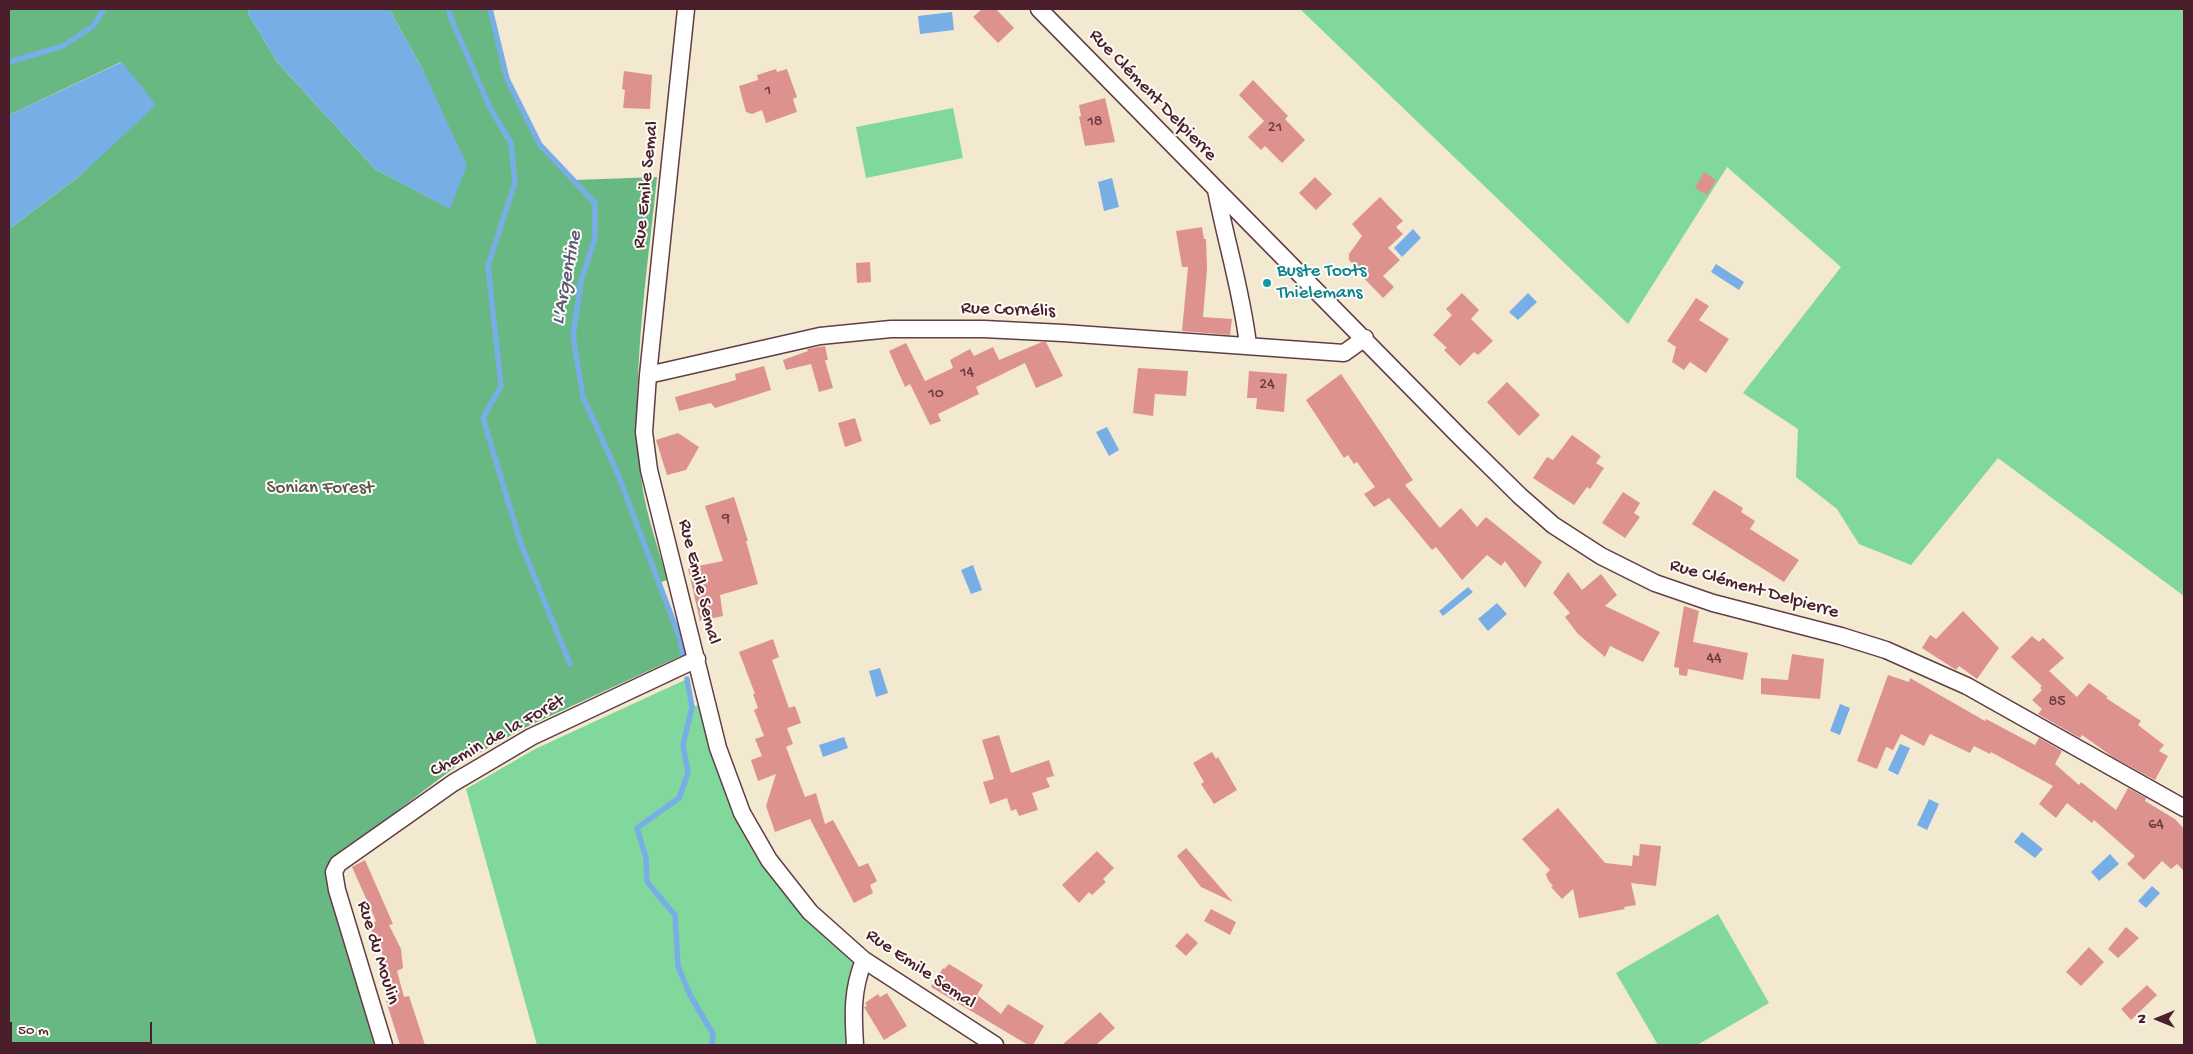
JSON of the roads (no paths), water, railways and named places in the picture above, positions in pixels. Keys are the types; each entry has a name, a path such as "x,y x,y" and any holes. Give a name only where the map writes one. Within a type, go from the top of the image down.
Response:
{"street":[{"name":"Rue Emile Semal","path":"686,9 648,375 644,432 649,470 718,748 742,813 769,860 810,912 864,960 995,1045"},
{"name":"Rue Clément Delpierre","path":"1039,9 1520,496 1553,525 1601,556 1656,583 1713,603 1855,640 1886,650 1967,686 2184,808"},
{"name":"Rue Clément Delpierre","path":"1216,190 1225,235 1239,288 1248,345"},
{"name":"Rue Cornélis","path":"648,375 820,336 891,329 984,329 1248,345 1344,353 1365,338"},
{"name":"Chemin de la Forêt","path":"334,872 338,864 351,853 461,778 532,737 696,659"},
{"name":"Rue du Moulin","path":"334,872 337,890 384,1045"},
{"path":"855,1045 853,1002 857,978 864,960"}],"water":[{"path":"249,9 389,9 423,70 467,165 450,209 375,169 277,62 248,13"},
{"path":"952,12 954,30 920,34 918,16"},
{"path":"122,62 156,105 82,174 9,229 9,115"},
{"path":"1112,178 1119,207 1104,211 1098,182"},
{"path":"1413,229 1421,238 1402,257 1394,248"},
{"path":"1716,264 1744,282 1739,290 1711,272"},
{"path":"1528,293 1537,302 1518,320 1509,312"},
{"path":"1107,427 1119,450 1109,456 1096,432"},
{"path":"973,565 982,590 971,594 961,570"},
{"path":"1468,587 1473,592 1443,616 1439,611"},
{"path":"1497,603 1507,614 1488,631 1478,619"},
{"path":"880,668 888,693 876,697 869,671"},
{"path":"1840,704 1850,708 1840,735 1830,731"},
{"path":"844,737 848,748 823,757 819,745"},
{"path":"1900,744 1910,748 1898,775 1888,770"},
{"path":"1929,799 1939,804 1927,830 1917,825"},
{"path":"2022,832 2043,849 2035,858 2014,842"},
{"path":"2110,854 2119,864 2099,881 2091,872"},
{"path":"2152,886 2160,893 2146,908 2138,901"}],"waterway":[{"path":"9,62 63,46 93,26 104,9"},
{"name":"L'Argentine","path":"449,9 450,16 490,108 511,143 515,182 488,266 501,386 483,418 521,544 570,664"},
{"name":"L'Argentine","path":"490,9 507,79 540,145 595,203 595,238 581,281 573,336 583,397 617,472 679,636 683,655"},
{"name":"L'Argentine","path":"687,679 692,707 683,745 688,773 679,798 637,828 646,858 647,882 675,915 678,966 690,995 713,1034 712,1045"}],"place":[{"name":"Buste Toots Thielemans","path":"1267,283"}],"park label":[{"name":"Sonian Forest","path":"320,489"}]}
